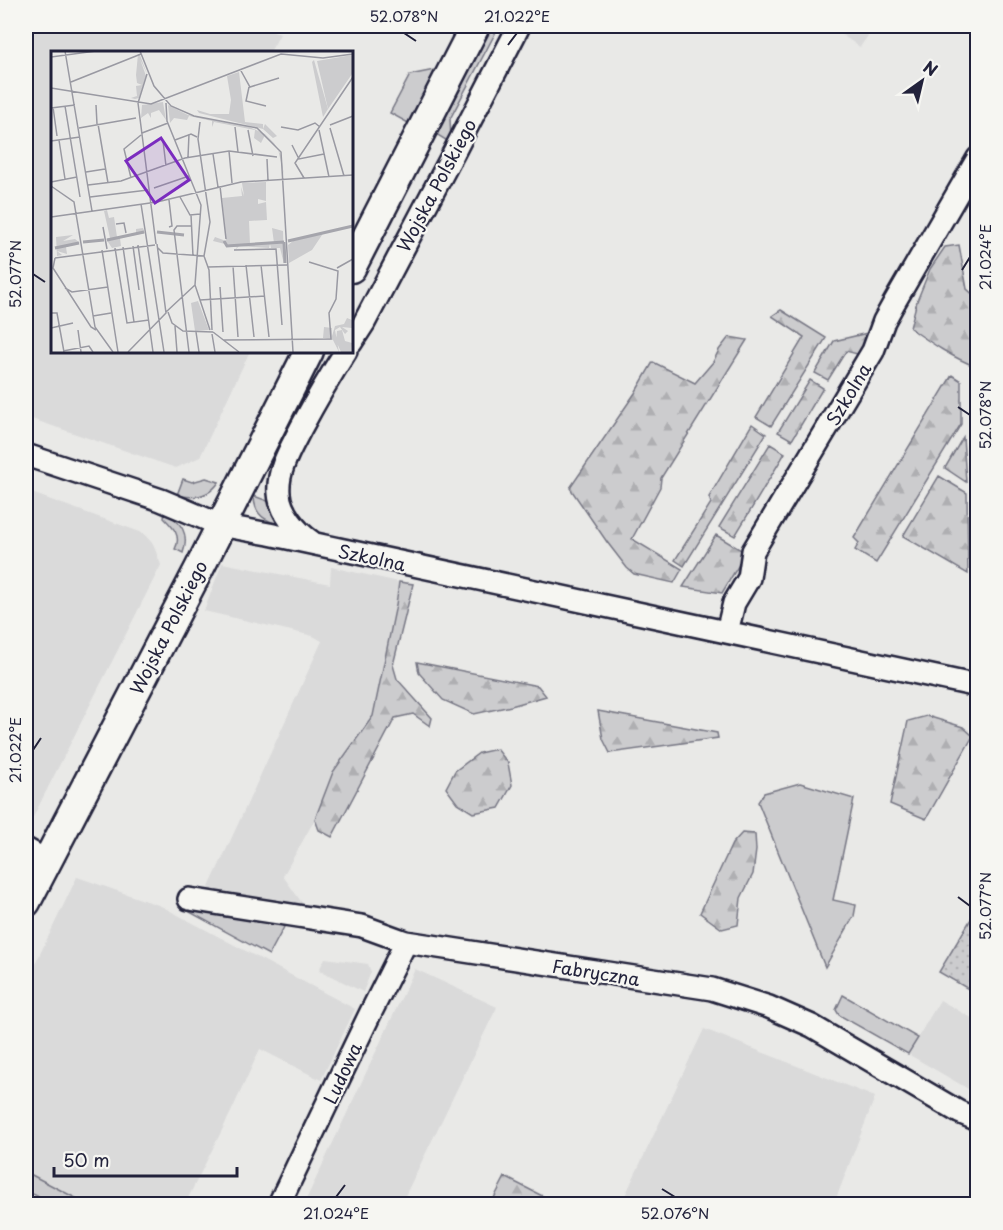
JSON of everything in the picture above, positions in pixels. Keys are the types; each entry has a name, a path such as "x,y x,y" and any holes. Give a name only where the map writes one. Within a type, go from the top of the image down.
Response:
{"street":[{"name":"Wojska Polskiego","path":"352,266 476,26"},
{"name":"Wojska Polskiego","path":"352,341 519,26"},
{"name":"Szkolna","path":"727,632 735,603 749,578 753,551 873,351 884,321 978,158"},
{"name":"Wojska Polskiego","path":"26,902 36,855 195,577 308,352"},
{"path":"315,544 301,535 290,522 279,496 279,480 292,445 320,392 345,352"},
{"name":"Szkolna","path":"26,454 161,500 220,525 978,686"},
{"name":"Fabryczna","path":"189,899 362,926 406,942 700,987 726,993 769,1007 812,1026 959,1112 978,1120"},
{"name":"Ludowa","path":"279,1204 369,1014 406,942"}],"shaded area":[{"path":"26,26 264,26 280,34 271,51 51,51 51,352 250,352 200,457 176,468 26,417"},
{"path":"831,26 875,26 860,47"},
{"path":"26,491 143,533 153,544 161,565 28,827 26,826"},
{"path":"222,563 330,584 331,567 399,582 373,716 333,772 315,819 283,876 307,910 205,896 322,641 313,636 204,611"},
{"path":"77,877 161,906 355,1009 321,1080 260,1049 185,1204 87,1204 26,1172 26,983"},
{"path":"325,958 368,964 371,972 363,992 319,970"},
{"path":"415,969 497,1007 403,1200 412,1204 304,1204"},
{"path":"940,1000 977,1021 977,1094 908,1054"},
{"path":"704,1029 875,1097 834,1204 621,1204"}],"green space":[{"path":"491,26 499,26 450,119 451,139 449,142 436,134"},
{"path":"439,69 410,124 390,113 410,75"},
{"path":"959,245 967,289 977,298 977,367 951,355 910,328 917,301 930,269 945,247"},
{"path":"781,310 826,338 771,426 756,417 804,337 772,316"},
{"path":"876,331 861,355 846,351 828,380 815,373 834,341"},
{"path":"729,337 747,340 661,478 660,487 632,539 682,569 674,583 634,574 607,542 570,488 635,393 653,362 695,383 713,362"},
{"path":"952,375 961,381 961,424 876,563 855,550 859,543 854,538"},
{"path":"810,380 823,388 792,440 778,432"},
{"path":"977,421 977,489 974,426"},
{"path":"752,424 766,434 684,566 675,560 711,503 709,497"},
{"path":"963,437 966,482 945,468"},
{"path":"770,444 785,453 735,536 719,527"},
{"path":"939,476 967,493 968,574 903,536"},
{"path":"206,478 219,482 206,494 189,497 177,495 183,479 192,482"},
{"path":"254,496 273,503 283,526 262,517 256,508"},
{"path":"165,511 183,529 185,546 183,553 175,549 177,536 164,518"},
{"path":"716,535 746,553 722,593 683,587"},
{"path":"399,582 413,584 393,665 397,679 432,718 430,726 413,714 395,718 332,837 319,830 315,819 333,772 373,716"},
{"path":"417,662 538,686 546,696 474,714 443,700 419,673"},
{"path":"598,711 717,733 718,738 610,753 603,739"},
{"path":"927,716 963,727 973,736 926,819 890,804 908,721"},
{"path":"497,749 508,763 512,785 499,808 473,813 457,803 446,788 455,771 479,753"},
{"path":"800,783 854,799 833,900 856,905 854,916 825,967 758,802 764,793"},
{"path":"742,833 755,834 753,874 741,898 738,925 722,929 700,913 732,844"},
{"path":"191,906 275,921 284,927 269,955 188,911"},
{"path":"977,909 977,994 939,972"},
{"path":"843,995 918,1038 908,1054 839,1015 836,1010"},
{"path":"26,1172 87,1204 54,1204 26,1191"},
{"path":"505,1177 558,1204 491,1204"}]}
